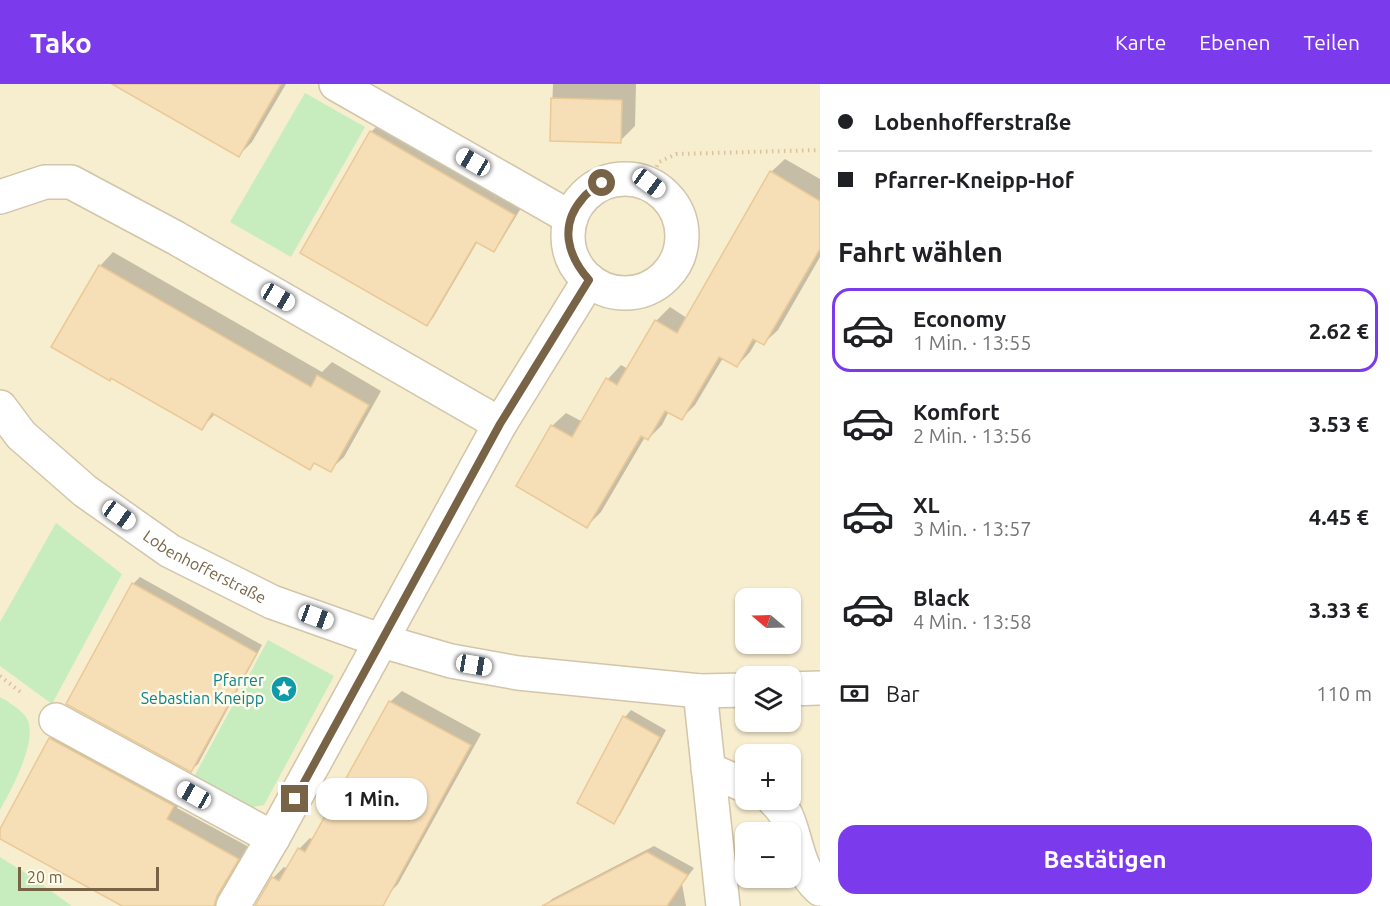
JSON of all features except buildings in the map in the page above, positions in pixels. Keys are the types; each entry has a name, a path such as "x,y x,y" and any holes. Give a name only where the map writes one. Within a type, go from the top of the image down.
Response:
{"street":[{"path":"336,84 571,218"},
{"path":"625,178 649,183 669,197 680,219 682,243 674,266 657,284 634,292 610,291 589,280 577,267 570,251 568,235 571,218 583,197 602,183 625,178"},
{"path":"0,197 45,182 71,182 176,238 500,424"},
{"path":"233,906 273,838 500,424 589,280"},
{"name":"Lobenhofferstraße","path":"0,407 21,435 85,491 170,551 272,602 382,641 452,661 518,673 700,691 735,690"},
{"path":"801,688 820,687"},
{"path":"700,691 723,906"},
{"path":"56,720 273,838"},
{"path":"708,769 735,781"},
{"path":"783,810 786,814 798,856 813,882 820,889"}],"path":[{"path":"649,183 659,162 676,154 820,150"}],"shaded area":[{"path":"0,84 820,84 820,906 72,906 0,857 0,810 5,801 13,705 0,697"}],"green space":[{"path":"305,93 365,127 291,257 230,222"},
{"path":"56,523 122,574 52,704 0,666 0,622"},
{"path":"268,640 334,676 264,805 237,810 189,786"},
{"path":"0,697 18,708 26,717 29,738 22,764 0,810"},
{"path":"0,857 29,875 72,906 0,906"}],"place":[{"name":"Pfarrer Sebastian Kneipp","path":"284,689"}],"route":[{"path":"295,799 500,424 589,280 577,267 570,251 568,235 571,218 583,197 602,183"}]}
